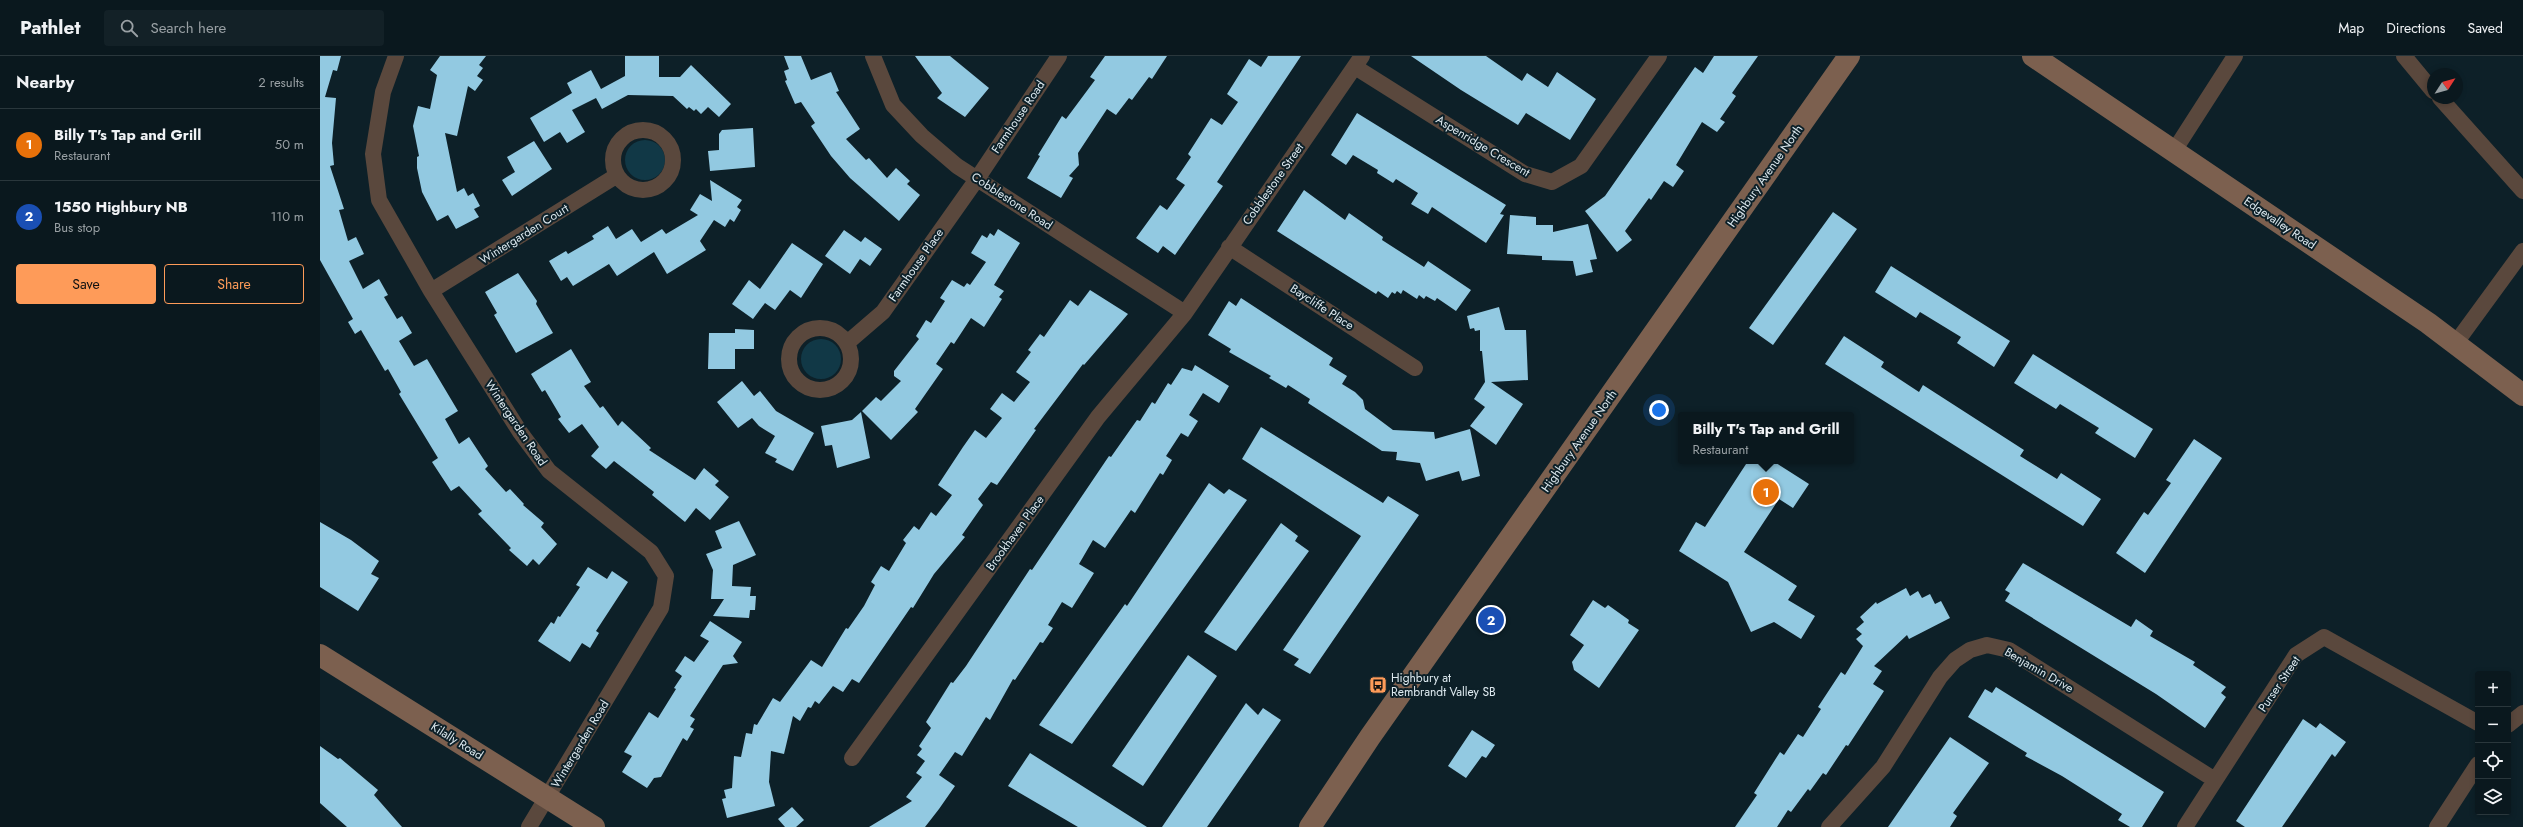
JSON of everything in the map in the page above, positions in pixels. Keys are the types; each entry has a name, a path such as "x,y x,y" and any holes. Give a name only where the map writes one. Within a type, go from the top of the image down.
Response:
{"main road":[{"name":"Highbury Avenue North","path":"1310,827 1379,725 1849,56"},
{"name":"Edgevalley Road","path":"2033,56 2455,344 2523,395"},
{"name":"Kilally Road","path":"320,655 594,827"}],"street":[{"name":"Wintergarden Road","path":"396,56 383,92 373,154 379,200 431,291 520,432 549,471 651,552 666,576 661,608 548,798 529,827"},
{"name":"Cobblestone Road","path":"873,56 893,105 922,136 957,166 1185,313"},
{"name":"Farmhouse Road","path":"977,179 1059,56"},
{"name":"Aspenridge Crescent","path":"1359,62 1524,174 1552,182 1581,166 1659,56"},
{"path":"2174,151 2235,56"},
{"path":"2404,56 2427,84"},
{"name":"Cobblestone Street","path":"1185,313 1229,247 1359,62"},
{"path":"2445,104 2523,190"},
{"name":"Wintergarden Court","path":"431,291 616,176"},
{"name":"Farmhouse Place","path":"847,342 884,312 977,179"},
{"name":"Baycliffe Place","path":"1229,247 1415,368"},
{"path":"2455,344 2523,251"},
{"name":"Brookhaven Place","path":"852,758 1098,417 1185,313"},
{"name":"Purser Street","path":"2185,827 2296,655 2324,637 2475,721"},
{"name":"Benjamin Drive","path":"1830,827 1883,767 1940,677 1955,660 1970,650 1987,645 2009,650 2215,780"},
{"path":"2511,723 2523,713"},
{"path":"2437,827 2475,769"}],"shaded area":[{"path":"645,140 653,142 659,146 663,152 665,160 663,168 659,174 653,178 645,180 637,178 631,174 627,168 625,160 627,152 631,146 637,142"},
{"path":"825,339 832,342 838,348 841,359 840,367 832,376 825,379 817,379 810,376 802,367 801,355 804,348 813,340"}],"building":[{"path":"320,56 341,56 337,71 333,70 325,97 336,98 332,143 334,165 330,166 344,209 339,210 348,241 356,237 364,254 349,261 363,289 379,279 388,295 384,297 397,319 402,316 412,333 399,341 414,366 427,359 458,411 445,419 459,444 469,437 488,466 485,469 506,492 510,489 524,504 523,505 544,523 541,527 557,544 539,565 533,559 527,566 509,550 511,548 478,514 482,511 459,486 451,491 432,462 438,458 399,394 401,392 388,369 385,371 361,330 355,334 348,322 353,319 320,260"},
{"path":"440,56 486,56 479,65 483,68 477,76 483,80 475,91 468,86 457,136 445,133 457,192 464,188 468,196 473,193 480,206 474,209 479,217 456,229 448,215 437,221 422,192 417,168 417,157 419,156 413,126 418,106 430,109 437,75 430,70"},
{"path":"625,56 659,56 659,77 680,77 691,65 731,104 719,117 708,107 701,114 696,109 694,111 689,107 687,109 673,96 628,95 602,109 596,98 572,110 585,132 567,143 560,132 544,142 530,118 572,93 567,83 591,70 601,89 625,76"},
{"path":"784,56 801,56 811,80 831,72 839,91 836,92 860,129 846,139 866,160 869,158 887,178 896,168 910,181 907,184 920,195 899,221 850,178 831,156 811,126 815,123 801,102 795,104 785,81 787,80 784,71 789,69"},
{"path":"915,56 950,56 989,88 965,117 937,98 942,93"},
{"path":"1105,56 1167,56 1152,79 1149,77 1132,100 1129,98 1116,115 1107,109 1078,153 1079,165 1069,176 1073,178 1061,198 1027,178 1040,156 1038,155 1062,116 1066,119 1095,80 1090,77"},
{"path":"1268,56 1301,56 1217,182 1223,186 1175,255 1163,246 1158,253 1136,238 1160,205 1167,210 1185,185 1176,179 1191,157 1188,154 1211,118 1222,125 1238,102 1227,94 1249,59 1261,67"},
{"path":"1411,56 1486,56 1522,81 1527,73 1548,87 1557,72 1596,99 1570,140 1526,113 1518,125 1461,90"},
{"path":"1714,56 1758,56 1732,93 1736,96 1720,119 1725,122 1717,132 1702,122 1676,165 1684,171 1673,187 1664,181 1651,200 1649,198 1625,231 1632,240 1617,252 1585,211 1605,196 1695,67 1703,73"},
{"path":"1357,113 1506,205 1500,214 1504,215 1486,243 1432,207 1428,214 1411,204 1418,193 1396,179 1393,183 1377,173 1378,170 1353,155 1346,165 1331,155"},
{"path":"753,128 755,167 710,171 708,151 719,150 719,134 722,130"},
{"path":"534,141 552,169 512,196 502,180 515,172 507,157"},
{"path":"710,180 742,200 737,207 741,210 734,222 730,219 725,227 714,220 700,241 706,250 667,274 654,252 617,276 609,264 573,286 567,277 561,281 549,261 566,251 568,254 594,239 592,236 608,226 616,239 632,229 641,242 662,229 666,234 698,215 690,210 700,194 712,201"},
{"path":"1304,190 1345,220 1349,213 1383,237 1382,240 1424,267 1428,261 1471,290 1456,311 1437,298 1435,301 1426,296 1424,299 1419,295 1417,299 1403,290 1401,294 1397,291 1395,294 1392,292 1388,298 1378,291 1376,294 1277,231"},
{"path":"1833,212 1857,229 1773,345 1749,328"},
{"path":"1510,215 1536,217 1536,225 1553,225 1553,232 1588,224 1597,259 1590,260 1593,272 1576,276 1573,261 1542,260 1542,256 1507,254"},
{"path":"998,229 1020,243 994,285 1004,291 999,297 1002,299 984,327 971,318 954,344 951,342 936,364 943,369 915,409 918,412 891,440 862,411 876,397 881,401 901,381 894,376 894,371 919,339 916,336 926,320 931,323 945,301 940,298 952,280 964,287 967,283 970,285 986,262 971,253 982,235 987,238 990,233 994,236"},
{"path":"844,230 861,242 865,237 882,249 870,266 860,259 850,274 825,256"},
{"path":"792,243 823,264 801,298 790,290 775,310 765,303 753,319 732,304 749,280 760,289"},
{"path":"1891,266 2010,341 1994,367 1957,343 1961,337 1920,312 1916,318 1875,292"},
{"path":"518,273 537,301 536,304 553,333 516,353 494,315 497,313 485,292"},
{"path":"1090,290 1128,314 1084,365 1083,364 1034,429 1036,430 997,485 991,482 978,499 983,505 962,535 965,537 934,574 913,608 911,607 859,683 852,679 843,692 833,686 819,704 815,701 811,708 808,707 800,721 793,716 784,754 771,751 769,782 775,806 727,818 722,799 726,798 724,790 732,788 734,756 741,757 746,733 752,734 754,724 757,725 773,698 780,702 811,660 822,667 846,628 848,629 864,606 875,585 871,582 881,566 889,571 906,543 903,540 914,526 919,530 931,512 936,516 952,495 938,485 975,430 986,438 1002,418 990,409 1002,393 1014,402 1030,382 1016,372 1031,352 1028,350 1040,334 1044,337 1070,300 1078,306"},
{"path":"1241,298 1333,358 1329,365 1347,376 1342,384 1355,392 1363,400 1365,409 1393,430 1434,432 1435,439 1470,429 1480,476 1462,481 1459,471 1426,481 1420,463 1396,460 1397,452 1382,451 1308,403 1310,399 1288,385 1286,388 1269,378 1271,376 1229,352 1231,349 1208,335 1229,301 1236,306"},
{"path":"1499,307 1505,330 1526,330 1528,380 1491,382 1523,404 1496,445 1470,426 1485,407 1474,399 1485,382 1482,351 1480,351 1480,330 1475,331 1474,328 1470,329 1467,316"},
{"path":"735,329 754,330 754,349 735,349 735,369 708,369 709,333 735,333"},
{"path":"1844,336 1884,362 1881,367 1919,392 1923,385 2024,450 2020,456 2057,479 2061,473 2101,499 2083,526 1825,364"},
{"path":"571,349 591,382 584,386 600,408 603,406 618,426 622,421 651,448 649,450 695,480 704,468 719,481 715,485 729,497 710,520 696,508 685,522 652,495 654,492 614,461 606,469 591,456 599,447 582,424 569,433 558,419 561,417 545,390 542,392 531,374"},
{"path":"2033,354 2153,429 2135,458 2095,433 2099,428 2060,404 2056,409 2014,383"},
{"path":"1195,365 1229,386 1219,403 1203,393 1189,415 1198,421 1188,437 1181,433 1166,456 1172,460 1163,475 1160,473 1135,513 1131,510 1105,548 1093,540 1079,564 1094,573 1072,608 1062,602 1048,625 1053,628 1043,643 1040,642 1015,680 1013,679 990,720 986,717 962,756 955,752 939,775 955,786 939,809 925,827 869,827 912,801 906,797 922,777 916,773 925,761 917,755 922,749 919,746 931,728 926,722 951,682 953,683 966,666 1030,569 1032,570 1109,456 1111,457 1137,420 1140,421 1152,402 1155,404 1168,383 1171,385 1182,368 1192,371"},
{"path":"742,381 754,396 760,391 776,411 814,433 793,471 775,462 777,459 765,453 775,436 759,426 752,418 738,428 717,402"},
{"path":"861,412 870,458 837,468 832,445 825,446 821,426 852,420"},
{"path":"1261,427 1383,503 1388,496 1419,515 1310,674 1294,665 1299,659 1283,650 1361,536 1242,459"},
{"path":"2194,439 2222,458 2145,573 2116,553 2144,512 2148,515 2171,483 2166,480"},
{"path":"1746,464 1778,464 1809,484 1793,508 1779,499 1744,552 1797,586 1788,600 1815,616 1801,639 1774,622 1751,632 1728,582 1679,551 1696,522 1705,527"},
{"path":"1209,483 1224,494 1229,489 1247,500 1072,744 1039,725 1125,604 1127,606"},
{"path":"739,521 756,555 733,565 732,586 751,587 750,596 756,596 755,610 750,610 749,618 713,616 724,599 711,599 713,570 706,554 722,548 715,531"},
{"path":"320,522 351,540 379,561 371,574 379,578 358,611 320,587"},
{"path":"1281,523 1298,536 1295,541 1309,551 1236,651 1204,632"},
{"path":"2023,563 2131,627 2136,619 2153,631 2150,636 2195,662 2193,665 2226,687 2221,693 2226,697 2205,728 2156,694 2005,601 2010,593 2005,590"},
{"path":"588,567 607,579 612,571 628,582 596,631 599,633 590,648 582,643 570,662 538,641 551,622 554,624 558,616 560,617 580,587 576,585"},
{"path":"1906,588 1910,596 1918,591 1922,598 1930,594 1935,604 1941,601 1950,618 1909,639 1907,635 1874,666 1882,671 1873,684 1884,691 1848,746 1846,745 1826,775 1823,773 1810,791 1808,789 1791,812 1788,810 1777,827 1735,827 1757,795 1754,793 1780,752 1784,755 1798,734 1803,737 1821,709 1818,707 1841,672 1845,675 1863,646 1856,639 1862,634 1856,629 1864,622 1860,617 1876,602 1877,604"},
{"path":"1593,600 1605,608 1608,605 1629,620 1628,623 1639,630 1599,688 1574,670 1572,662 1584,645 1570,635"},
{"path":"710,621 742,642 733,656 738,663 723,665 690,716 695,719 690,727 694,729 687,741 683,738 661,777 654,778 647,788 622,772 632,756 624,752 649,712 658,718 676,689 674,688 682,676 675,671 685,656 694,662 709,641 700,636"},
{"path":"1188,655 1217,676 1143,786 1112,766"},
{"path":"1996,687 2164,792 2142,827 2130,827 2118,820 2122,814 2062,776 2025,756 2027,753 1968,717 1985,689 1992,693"},
{"path":"1246,703 1258,715 1263,708 1281,720 1207,827 1162,827"},
{"path":"2303,719 2316,728 2320,723 2346,742 2335,757 2332,754 2282,827 2245,827 2236,821"},
{"path":"1472,730 1495,745 1486,758 1482,756 1466,778 1448,766"},
{"path":"1950,737 1989,763 1953,813 1957,816 1950,827 1888,827"},
{"path":"320,746 338,759 340,758 378,790 374,795 402,827 347,827 320,803"},
{"path":"1030,753 1147,827 1078,827 1008,786"},
{"path":"792,807 804,820 796,827 785,827 778,819"}],"place":[{"name":"Billy T's Tap and Grill","path":"1766,492"},
{"name":"1550 Highbury NB","path":"1491,620"},
{"name":"Highbury at Rembrandt Valley SB","path":"1378,685"}]}
